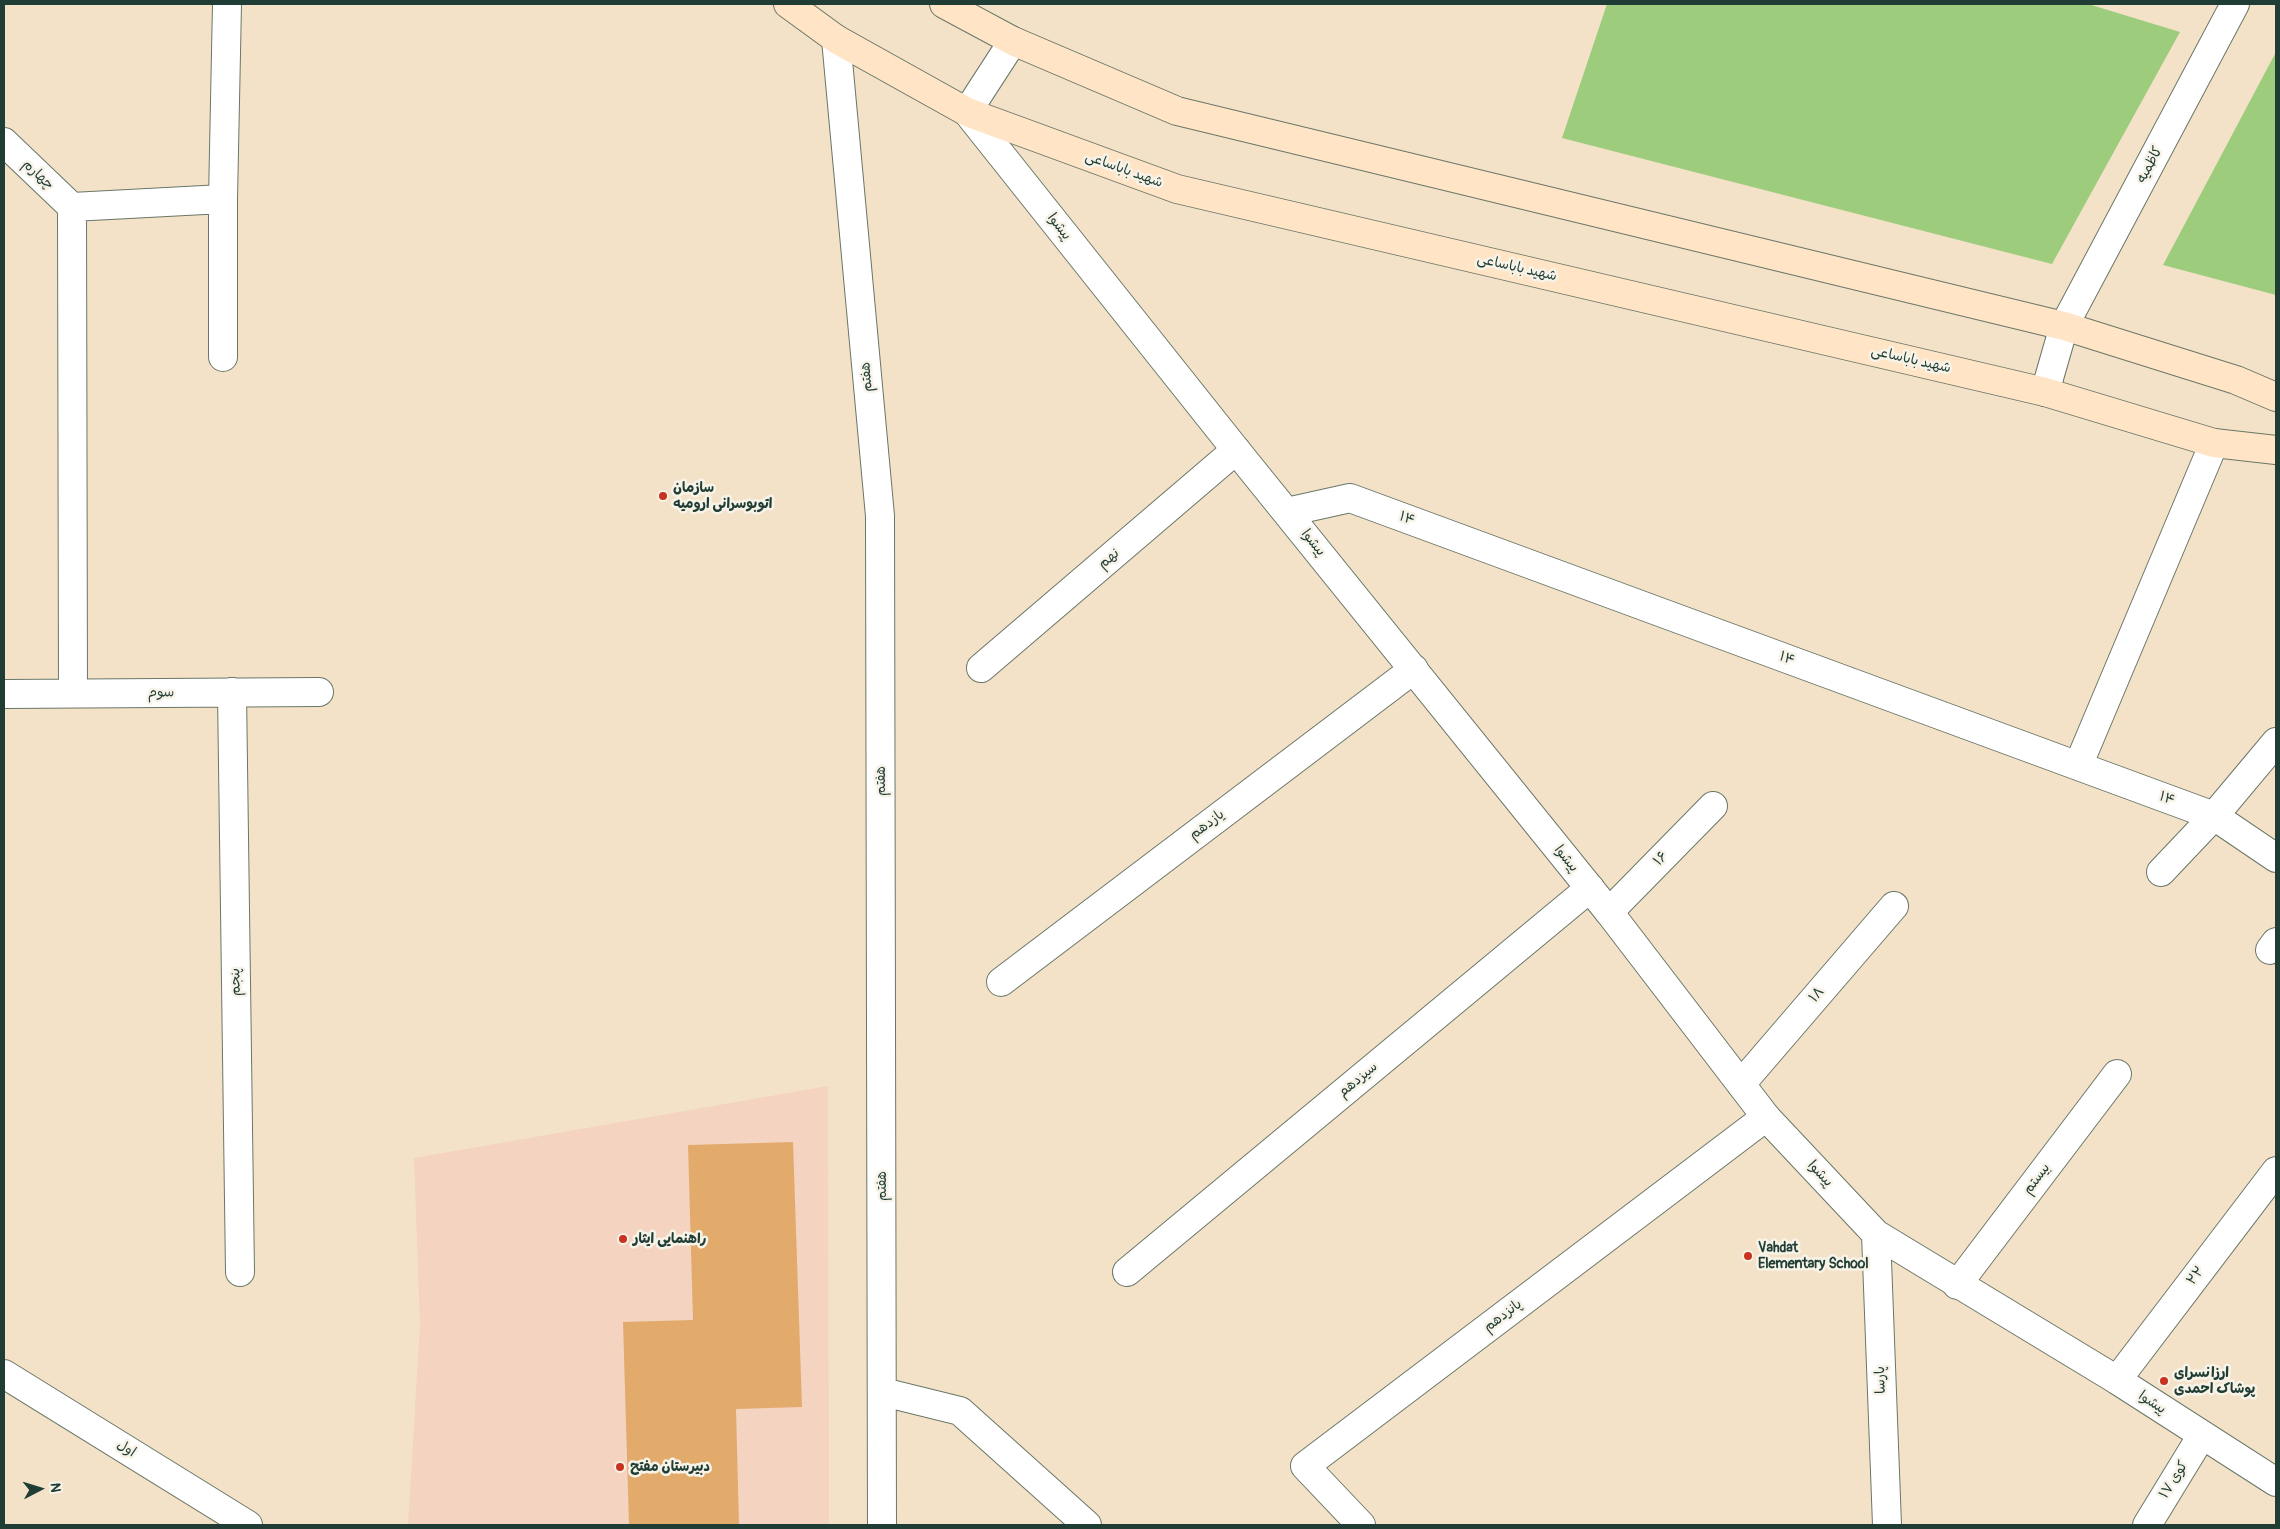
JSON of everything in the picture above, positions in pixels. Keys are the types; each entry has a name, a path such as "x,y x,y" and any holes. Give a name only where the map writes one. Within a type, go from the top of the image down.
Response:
{"main road":[{"name":"شهید باباساعی","path":"788,4 836,39 968,112 1176,189 2044,392 2214,443 2276,450"},
{"path":"944,4 1013,41 1178,111 2064,326 2236,380 2276,397"}],"street":[{"path":"223,357 223,199 227,4"},
{"name":"کاظمیه","path":"2044,392 2064,326 2235,4"},
{"name":"هفتم","path":"836,39 880,516 882,1525"},
{"path":"968,112 1013,41"},
{"name":"پیشوا","path":"968,112 1236,450 1590,888 1766,1116 1876,1234 1957,1285 2117,1380 2202,1435 2273,1473"},
{"name":"چهارم","path":"4,142 72,207"},
{"path":"73,694 72,207 223,199"},
{"path":"2078,766 2214,443"},
{"name":"نهم","path":"981,668 1236,450"},
{"name":"۱۴","path":"1287,512 1350,498 2214,816 2276,858"},
{"name":"یازدهم","path":"1001,982 1414,669"},
{"name":"پنجم","path":"232,692 240,1272"},
{"name":"سوم","path":"4,694 319,692"},
{"path":"2161,872 2214,816 2276,742"},
{"name":"۱۶","path":"1609,912 1712,806"},
{"name":"سیزدهم","path":"1127,1272 1590,888"},
{"name":"۱۸","path":"1741,1084 1894,906"},
{"name":"بیستم","path":"1957,1285 2117,1074"},
{"name":"پانزدهم","path":"1360,1525 1305,1466 1766,1116"},
{"name":"۲۲","path":"2117,1380 2276,1171"},
{"name":"پارسا","path":"1876,1234 1887,1525"},
{"name":"اول","path":"4,1374 248,1525"},
{"path":"883,1392 960,1411 1087,1525"},
{"name":"کوی ۱۷","path":"2147,1525 2202,1435"}],"shaded area":[{"path":"828,1086 829,1525 408,1525 420,1325 414,1158"}],"green space":[{"path":"1607,4 2088,4 2180,32 2052,264 1562,138"},
{"path":"2276,52 2276,295 2163,265"}],"building":[{"path":"793,1142 802,1407 736,1409 739,1525 629,1525 623,1322 693,1320 688,1145"}],"place":[{"name":"سازمان اتوبوسرانی ارومیه","path":"663,496"},
{"name":"راهنمایی ایثار","path":"623,1239"},
{"name":"Vahdat Elementary School","path":"1748,1256"},
{"name":"ارزانسرای پوشاک احمدی","path":"2164,1381"},
{"name":"دبیرستان مفتح","path":"620,1467"}]}
